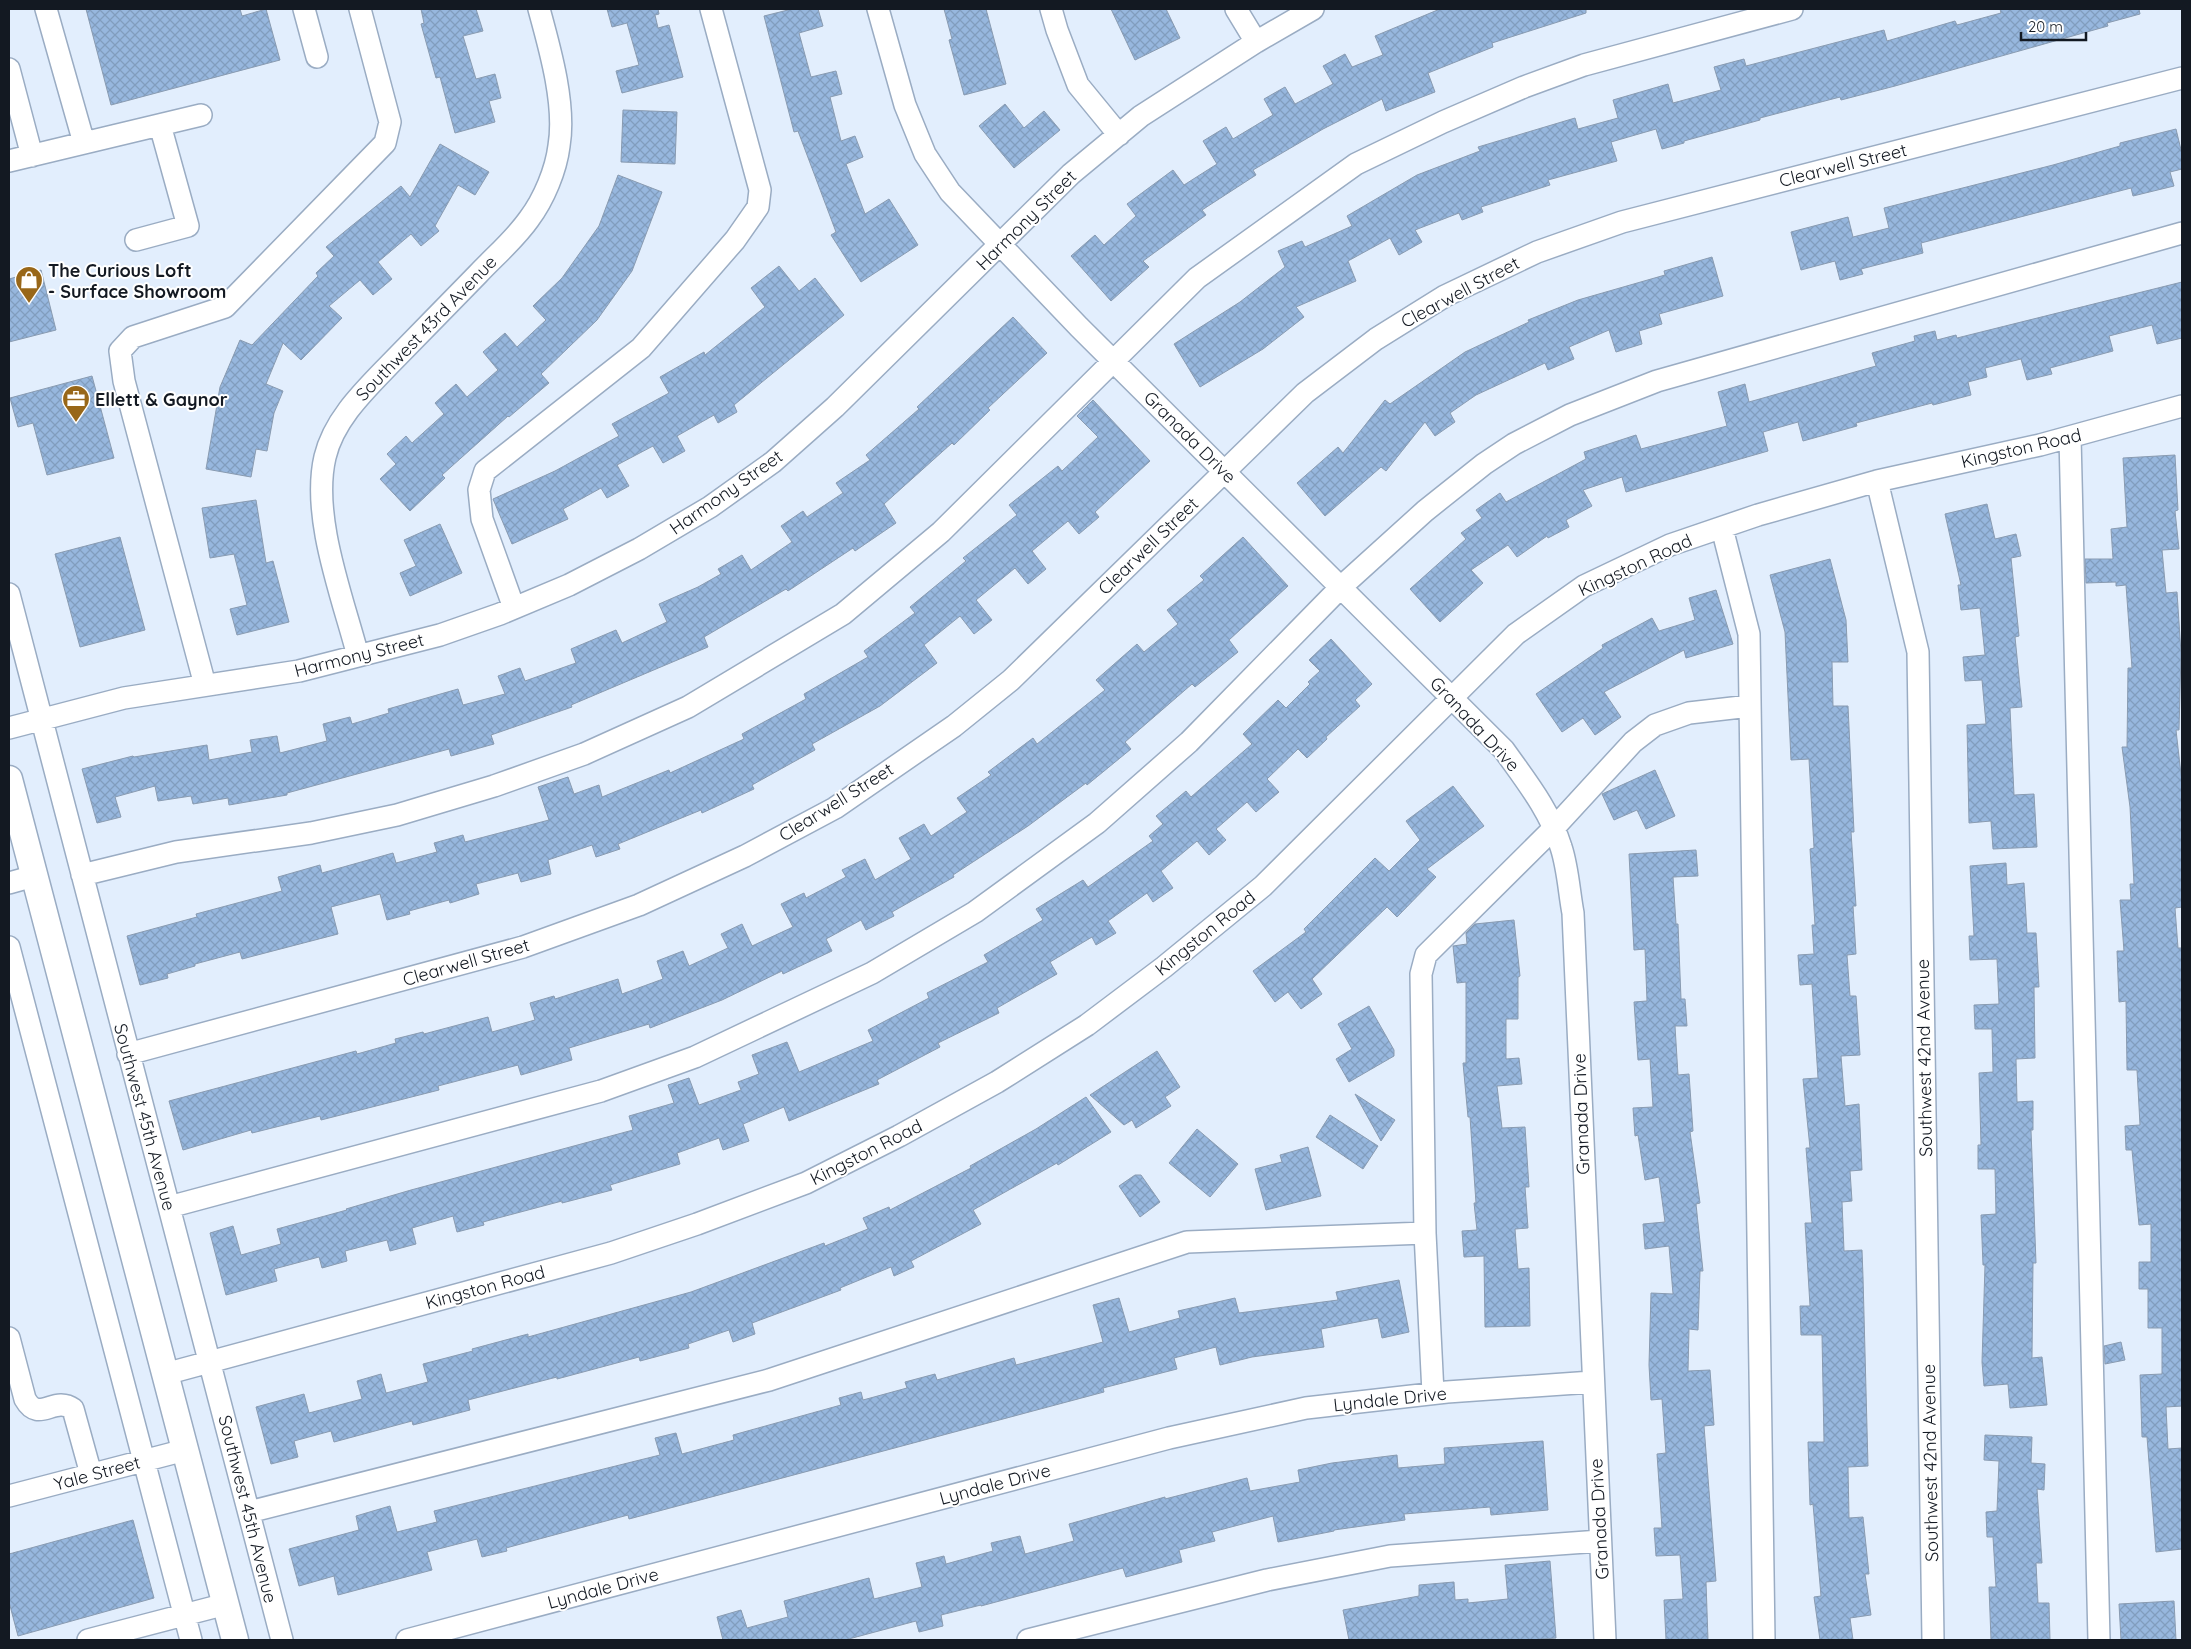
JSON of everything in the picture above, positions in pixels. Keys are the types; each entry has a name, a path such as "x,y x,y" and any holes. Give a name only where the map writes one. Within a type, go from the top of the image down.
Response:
{"main road":[{"path":"9,781 235,1640"}],"street":[{"path":"46,9 84,143"},
{"path":"304,9 317,57"},
{"path":"205,685 124,381 120,351 132,337 225,307 385,143 390,122 360,9"},
{"name":"Southwest 43rd Avenue","path":"358,656 329,548 321,505 320,497 325,457 338,425 362,393 498,254 530,218 550,179 560,145 559,106 553,61 539,9"},
{"path":"514,608 482,519 479,490 485,471 641,348 735,240 758,207 760,190 711,9"},
{"name":"Granada Drive","path":"878,9 904,105 925,154 950,192 1114,362 1504,750 1541,802 1561,848 1573,913 1592,1382 1605,1640"},
{"path":"1051,9 1078,85 1119,134"},
{"path":"1236,9 1256,42"},
{"name":"Harmony Street","path":"9,728 124,698 299,671 440,635 514,608 569,584 639,549 710,507 773,462 835,407 1071,174 1141,116 1256,42 1313,9"},
{"path":"82,875 176,852 312,833 397,815 494,786 584,754 688,707 843,614 941,532 1197,278 1356,164 1443,122 1524,87 1584,65 1792,9"},
{"path":"9,69 32,156"},
{"name":"Clearwell Street","path":"128,1054 523,948 639,905 745,856 835,808 954,726 1011,680 1305,393 1376,339 1446,296 1537,252 1622,222 2182,78"},
{"path":"9,161 201,115"},
{"path":"136,240 188,226 160,125"},
{"path":"169,1207 601,1090 696,1057 872,973 975,912 1097,823 1189,742 1341,587 1425,511 1484,464 1514,444 1570,415 1657,381 2182,233"},
{"name":"Kingston Road","path":"165,1374 612,1253 697,1224 806,1183 899,1136 998,1082 1078,1030 1164,967 1263,886 1516,634 1584,586 1670,545 1877,481 2070,437 2182,406"},
{"path":"2070,437 2099,1640"},
{"name":"Southwest 42nd Avenue","path":"1877,481 1918,652 1933,1640"},
{"path":"1722,528 1749,634 1764,1640"},
{"name":"Southwest 45th Avenue","path":"9,594 282,1640"},
{"path":"1433,1393 1425,1233 1421,974 1426,955 1553,830 1633,742 1655,725 1689,713 1750,706"},
{"path":"9,883 34,876"},
{"path":"9,947 191,1640"},
{"path":"249,1512 770,1380 1187,1242 1425,1233"},
{"path":"9,1338 25,1399 29,1407 38,1411 61,1404 68,1405 73,1409 91,1474"},
{"name":"Lyndale Drive","path":"407,1640 1169,1438 1306,1408 1433,1393 1592,1382"},
{"name":"Yale Street","path":"9,1496 185,1450"},
{"path":"1028,1640 1267,1580 1390,1556 1600,1541"},
{"path":"88,1640 226,1604"}],"building":[{"path":"86,9 240,9 242,16 266,9 280,60 111,105"},
{"path":"421,9 476,9 483,31 463,36 476,79 495,74 501,98 489,101 495,122 455,133 440,77 436,78 421,24 424,23"},
{"path":"607,9 658,9 659,14 655,15 658,28 669,25 683,77 622,93 616,71 639,65 627,23 612,27"},
{"path":"792,9 818,9 823,26 799,33 811,77 836,71 842,94 830,97 841,141 855,136 863,157 846,164 865,214 889,199 918,245 861,282 831,235 836,232 798,131 794,132 764,16"},
{"path":"944,9 986,9 1006,84 964,95 949,40 952,39"},
{"path":"1111,9 1166,9 1180,38 1135,60"},
{"path":"1440,9 1586,9 1586,13 1492,43 1493,47 1428,73 1435,92 1386,111 1382,99 1323,129 1253,170 1256,175 1202,210 1206,215 1143,261 1149,267 1111,301 1071,256 1095,235 1104,245 1136,216 1127,204 1173,170 1184,185 1217,164 1203,141 1226,127 1233,139 1273,115 1264,99 1285,87 1295,104 1333,84 1323,66 1345,54 1352,67 1383,55 1375,36"},
{"path":"2000,9 2139,9 2140,14 2107,23 2108,26 1895,86 1841,100 1840,97 1760,118 1760,120 1662,149 1656,129 1611,142 1617,161 1548,180 1550,185 1481,207 1483,212 1462,220 1459,213 1415,230 1422,242 1399,255 1390,238 1348,261 1356,281 1296,307 1304,317 1263,349 1200,387 1174,344 1240,302 1285,267 1278,251 1302,241 1305,247 1352,226 1347,216 1417,175 1480,151 1478,147 1575,118 1578,129 1618,118 1613,100 1668,84 1673,103 1721,90 1714,67 1744,59 1746,66 1884,30 1887,41 1955,21 1957,25 2001,13"},
{"path":"1005,104 1024,128 1044,111 1060,130 1014,168 979,126"},
{"path":"623,110 677,112 675,164 621,162"},
{"path":"2176,129 2182,154 2182,169 2170,172 2174,186 2133,196 2131,188 1921,243 1923,253 1861,269 1863,274 1840,280 1835,261 1801,270 1791,232 1848,217 1853,237 1889,228 1884,208 2053,165 2120,146 2120,143"},
{"path":"440,144 489,172 475,195 458,185 435,226 439,231 421,246 411,234 378,262 392,279 373,295 360,280 329,306 342,318 301,360 283,343 266,384 283,391 274,413 267,451 256,449 251,477 206,469 220,387 240,340 252,345 318,276 316,273 334,256 326,247 401,186 410,197"},
{"path":"618,175 662,192 632,271 597,320 541,374 549,383 508,416 442,475 445,478 410,511 380,479 396,464 387,454 406,436 412,443 444,414 435,403 456,384 467,397 498,370 483,352 505,333 517,347 546,320 533,306 562,278 599,226"},
{"path":"1712,257 1723,296 1659,314 1662,324 1639,331 1642,344 1616,352 1609,330 1569,347 1574,359 1548,370 1545,363 1476,395 1450,413 1455,422 1435,436 1425,422 1386,471 1381,467 1325,516 1297,483 1338,447 1343,453 1385,400 1390,404 1465,352 1529,322 1528,320 1578,300 1665,275 1664,271"},
{"path":"779,266 799,291 815,278 844,315 734,405 737,412 718,423 714,415 677,436 685,451 663,463 653,446 617,465 629,486 607,498 601,488 563,509 568,519 512,544 493,499 555,471 619,436 612,424 669,393 660,377 704,352 705,355 765,307 751,288"},
{"name":"The Curious Loft - Surface Showroom","path":"41,270 56,330 9,342 9,279"},
{"path":"2182,282 2182,338 2157,344 2152,325 2109,336 2113,351 2050,368 2052,374 2027,380 2021,359 1985,368 1987,377 1968,382 1971,395 1856,423 1857,426 1803,441 1798,422 1763,432 1768,451 1626,492 1622,477 1583,490 1592,506 1566,520 1569,527 1548,538 1547,536 1517,557 1508,545 1471,570 1483,583 1440,622 1410,589 1466,539 1461,533 1482,518 1476,510 1500,493 1506,502 1586,459 1584,452 1636,435 1641,449 1727,426 1718,392 1745,384 1749,402 1876,366 1872,353 1915,341 1914,336 1935,331 1937,340 1956,335 1957,338"},
{"path":"1013,317 1047,353 988,408 990,410 954,445 952,443 884,504 896,523 855,551 853,548 788,591 786,589 704,637 708,647 571,705 572,707 491,735 494,744 451,756 449,749 287,793 287,795 229,805 228,798 193,804 191,796 158,801 155,786 115,797 121,817 97,823 82,769 133,756 207,745 209,760 252,752 250,740 277,736 280,753 327,741 323,724 350,717 352,724 389,713 388,709 458,689 463,705 505,694 498,676 520,668 525,681 576,663 571,649 616,630 622,643 667,622 659,604 698,587 721,574 718,569 742,555 751,570 792,542 781,526 803,511 807,517 843,493 836,483 870,460 866,455 919,409 917,407"},
{"name":"Ellett & Gaynor","path":"92,376 114,458 47,475 33,423 18,427 10,398"},
{"path":"1093,400 1150,461 1095,512 1099,517 1079,534 1068,521 1032,551 1046,569 1028,584 1015,568 976,600 992,620 974,634 960,616 924,645 937,663 880,706 812,744 815,750 752,785 754,789 702,813 701,810 618,844 620,849 596,857 592,845 548,860 551,874 521,882 518,873 476,884 479,894 450,903 449,900 409,911 410,914 387,920 380,894 331,907 338,934 242,959 240,952 195,964 195,966 167,974 168,978 140,985 127,936 197,917 196,914 282,891 278,877 320,865 322,873 393,853 396,863 437,852 434,843 463,835 465,842 549,820 538,787 568,777 574,794 599,785 602,797 669,770 670,773 744,739 742,734 806,699 804,694 868,657 864,651 915,613 910,607 966,561 963,558 1017,515 1009,505 1058,466 1062,471 1098,437 1077,416"},
{"path":"2175,455 2178,510 2175,511 2179,549 2162,550 2166,593 2177,592 2181,653 2179,730 2176,730 2182,783 2182,907 2175,908 2178,948 2182,948 2182,1406 2166,1407 2168,1449 2182,1448 2182,1549 2156,1552 2147,1437 2142,1437 2140,1375 2162,1374 2162,1328 2148,1328 2148,1289 2139,1289 2139,1262 2151,1262 2151,1224 2139,1225 2132,1150 2126,1150 2125,1126 2140,1125 2137,1070 2127,1070 2126,1001 2119,1002 2117,951 2124,951 2120,900 2131,900 2130,884 2134,884 2130,807 2122,747 2127,747 2128,668 2132,668 2126,585 2116,586 2116,582 2086,583 2085,559 2113,559 2111,529 2127,527 2123,458"},
{"path":"256,500 266,563 273,561 289,622 237,635 230,609 247,605 234,554 210,558 202,508"},
{"path":"1987,504 1995,539 2016,534 2021,556 2011,558 2019,636 2015,637 2022,707 2010,708 2014,795 2034,794 2037,847 1993,849 1991,821 1969,823 1967,725 1986,724 1982,680 1965,681 1963,657 1985,655 1980,608 1961,610 1958,585 1961,585 1945,514"},
{"path":"440,524 462,573 410,596 400,573 416,566 404,540"},
{"path":"120,537 145,630 80,647 55,554"},
{"path":"1243,537 1288,586 1229,640 1238,652 1195,687 1192,684 1125,742 1131,749 1087,785 1086,783 1028,826 953,875 954,877 892,912 894,916 866,930 861,920 826,939 832,951 783,974 782,971 722,1000 650,1028 649,1024 569,1048 572,1060 521,1075 518,1065 438,1086 439,1090 321,1120 320,1116 252,1133 251,1130 183,1150 169,1101 356,1051 357,1054 396,1043 395,1039 423,1032 424,1034 488,1017 492,1032 535,1020 530,1003 554,996 555,999 618,979 622,994 663,979 657,961 683,951 689,966 728,948 721,934 742,924 752,946 793,927 781,904 804,893 806,898 846,877 842,870 865,859 875,880 911,859 899,838 924,824 931,836 967,812 957,798 991,775 988,772 1033,738 1037,744 1105,690 1096,680 1137,644 1144,652 1178,624 1167,610 1204,580 1200,576"},
{"path":"1830,559 1846,620 1848,662 1832,662 1833,706 1848,706 1854,832 1851,832 1856,906 1853,906 1856,954 1847,955 1850,996 1856,996 1860,1055 1841,1056 1845,1106 1859,1104 1862,1170 1850,1171 1852,1201 1842,1202 1844,1251 1862,1250 1868,1466 1848,1467 1849,1518 1863,1517 1869,1574 1865,1574 1871,1615 1850,1618 1853,1640 1820,1640 1814,1597 1821,1596 1813,1504 1810,1505 1808,1442 1824,1442 1822,1335 1801,1335 1800,1306 1810,1306 1805,1223 1812,1223 1806,1148 1810,1148 1803,1079 1818,1078 1812,984 1800,985 1798,955 1814,954 1812,925 1815,925 1810,849 1814,848 1809,759 1791,760 1785,632 1770,575"},
{"path":"1716,590 1733,644 1686,658 1684,650 1604,692 1621,717 1595,735 1583,718 1562,732 1536,694 1603,648 1602,645 1652,618 1659,631 1695,620 1689,598"},
{"path":"1331,639 1372,684 1355,700 1360,706 1326,737 1327,739 1307,758 1298,749 1267,779 1279,792 1256,812 1247,802 1216,829 1226,840 1209,855 1197,841 1161,871 1173,888 1153,902 1147,893 1108,921 1116,933 1096,945 1092,937 1050,962 1057,974 997,1008 999,1013 938,1043 940,1047 877,1080 879,1084 789,1121 784,1107 743,1124 749,1141 723,1150 719,1138 677,1153 680,1164 610,1185 612,1190 483,1222 484,1225 457,1232 453,1216 412,1228 416,1244 390,1251 387,1240 345,1251 347,1261 322,1268 319,1257 274,1269 277,1281 226,1295 210,1233 233,1226 241,1255 281,1244 277,1229 411,1190 633,1130 629,1116 674,1103 668,1085 689,1078 699,1105 741,1090 738,1082 759,1074 752,1055 787,1042 799,1072 873,1041 868,1030 929,998 927,993 988,962 984,955 1043,920 1036,909 1083,880 1088,887 1153,841 1149,836 1163,824 1156,816 1186,791 1191,797 1252,744 1243,734 1278,700 1286,708 1310,684 1308,682 1320,671 1309,660"},
{"path":"1655,770 1675,816 1646,829 1637,810 1614,820 1602,794"},
{"path":"1453,786 1484,826 1427,869 1436,877 1397,917 1387,907 1312,979 1322,994 1301,1009 1288,992 1275,1002 1253,971 1306,932 1304,929 1375,858 1389,871 1420,840 1406,821"},
{"path":"1696,850 1698,876 1673,877 1676,924 1678,924 1681,999 1685,999 1687,1026 1675,1026 1678,1075 1689,1074 1693,1131 1690,1132 1700,1203 1696,1204 1703,1271 1700,1271 1698,1330 1689,1329 1688,1371 1710,1370 1714,1425 1704,1426 1716,1581 1706,1582 1708,1640 1666,1640 1664,1600 1683,1599 1680,1555 1656,1556 1654,1528 1662,1528 1657,1454 1666,1453 1662,1399 1651,1400 1649,1365 1651,1293 1673,1294 1669,1246 1645,1249 1643,1224 1665,1222 1659,1177 1645,1180 1638,1135 1635,1136 1633,1108 1653,1107 1650,1059 1638,1060 1634,1002 1647,1001 1645,949 1634,950 1629,854"},
{"path":"2006,863 2007,885 2024,883 2027,933 2036,933 2039,987 2034,987 2035,1058 2016,1059 2017,1102 2033,1101 2033,1130 2031,1130 2036,1263 2033,1263 2032,1358 2042,1357 2047,1405 2010,1408 2008,1384 1984,1386 1982,1362 1985,1265 1983,1265 1981,1215 1996,1214 1995,1169 1978,1169 1978,1145 1981,1145 1979,1073 1993,1072 1992,1029 1975,1029 1974,1005 1999,1004 1997,959 1970,960 1969,936 1974,936 1970,866"},
{"path":"1514,920 1520,976 1518,977 1518,1019 1506,1019 1506,1059 1519,1058 1522,1084 1497,1086 1502,1128 1525,1127 1529,1187 1525,1187 1528,1228 1515,1229 1518,1269 1529,1268 1530,1326 1485,1327 1484,1256 1464,1257 1462,1231 1477,1230 1470,1117 1468,1117 1463,1063 1466,1063 1466,982 1457,983 1453,946 1467,944 1466,933 1475,924"},
{"path":"1369,1006 1394,1050 1394,1056 1349,1082 1336,1059 1352,1049 1338,1024"},
{"path":"1157,1051 1180,1087 1165,1097 1171,1106 1136,1128 1132,1120 1124,1125 1090,1095"},
{"path":"1355,1094 1395,1120 1381,1141"},
{"path":"1086,1097 1111,1132 1058,1165 1057,1163 973,1210 981,1224 911,1261 914,1267 894,1276 891,1267 840,1288 841,1290 752,1323 755,1334 733,1342 729,1330 688,1344 689,1348 640,1361 639,1357 468,1400 470,1410 413,1425 412,1421 334,1442 331,1431 294,1441 298,1457 271,1464 256,1407 304,1394 309,1413 362,1399 357,1381 381,1374 386,1393 428,1382 423,1364 473,1351 472,1349 528,1334 528,1337 691,1292 824,1243 825,1246 868,1229 863,1218 889,1207 890,1210 971,1168 970,1166 1036,1129"},
{"path":"1330,1115 1378,1146 1363,1169 1316,1137"},
{"path":"1197,1129 1238,1164 1210,1197 1169,1163"},
{"path":"1308,1147 1321,1196 1266,1210 1255,1169 1282,1162 1280,1155"},
{"path":"1135,1175 1141,1175 1160,1202 1140,1217 1119,1186"},
{"path":"1399,1280 1409,1332 1382,1338 1378,1318 1321,1329 1324,1347 1252,1357 1220,1365 1216,1347 1174,1358 1177,1369 1103,1388 1104,1392 629,1519 628,1515 506,1548 507,1551 482,1557 477,1539 427,1552 432,1570 338,1595 334,1576 299,1586 289,1549 359,1530 356,1516 390,1506 397,1532 437,1522 434,1511 660,1455 655,1438 676,1433 682,1454 734,1440 733,1435 841,1405 839,1398 861,1392 863,1400 907,1388 905,1382 935,1374 937,1380 1014,1358 1016,1365 1103,1342 1093,1305 1119,1298 1129,1332 1180,1318 1178,1311 1235,1298 1239,1313 1338,1300 1336,1292"},
{"path":"2121,1342 2125,1360 2105,1364 2104,1346"},
{"path":"1985,1435 2032,1437 2031,1463 2045,1464 2044,1490 2037,1489 2042,1563 2036,1563 2038,1603 2049,1603 2050,1640 1991,1640 1989,1587 1996,1587 1993,1537 1987,1537 1986,1512 1997,1511 1999,1461 1984,1460"},
{"path":"1543,1441 1548,1510 1491,1515 1490,1507 1404,1514 1405,1520 1334,1530 1278,1542 1273,1516 1212,1532 1215,1541 1179,1550 1182,1562 1126,1577 1123,1568 941,1615 943,1626 919,1632 916,1621 845,1640 723,1640 717,1617 741,1610 747,1628 788,1617 784,1601 869,1578 874,1599 922,1587 916,1563 944,1556 946,1564 993,1551 991,1543 1020,1536 1025,1554 1074,1541 1069,1524 1165,1497 1165,1499 1247,1478 1250,1491 1300,1482 1298,1470 1332,1463 1397,1455 1398,1468 1445,1464 1444,1448"},
{"path":"133,1520 154,1598 18,1636 9,1602 9,1554"},
{"path":"1550,1561 1556,1638 1530,1640 1349,1640 1343,1610 1419,1596 1419,1585 1454,1582 1455,1600 1468,1599 1468,1603 1508,1599 1505,1565"},
{"path":"2174,1601 2176,1640 2121,1640 2119,1604"}],"place":[{"name":"The Curious Loft - Surface Showroom","path":"29,304"},
{"name":"Ellett & Gaynor","path":"76,423"}]}
